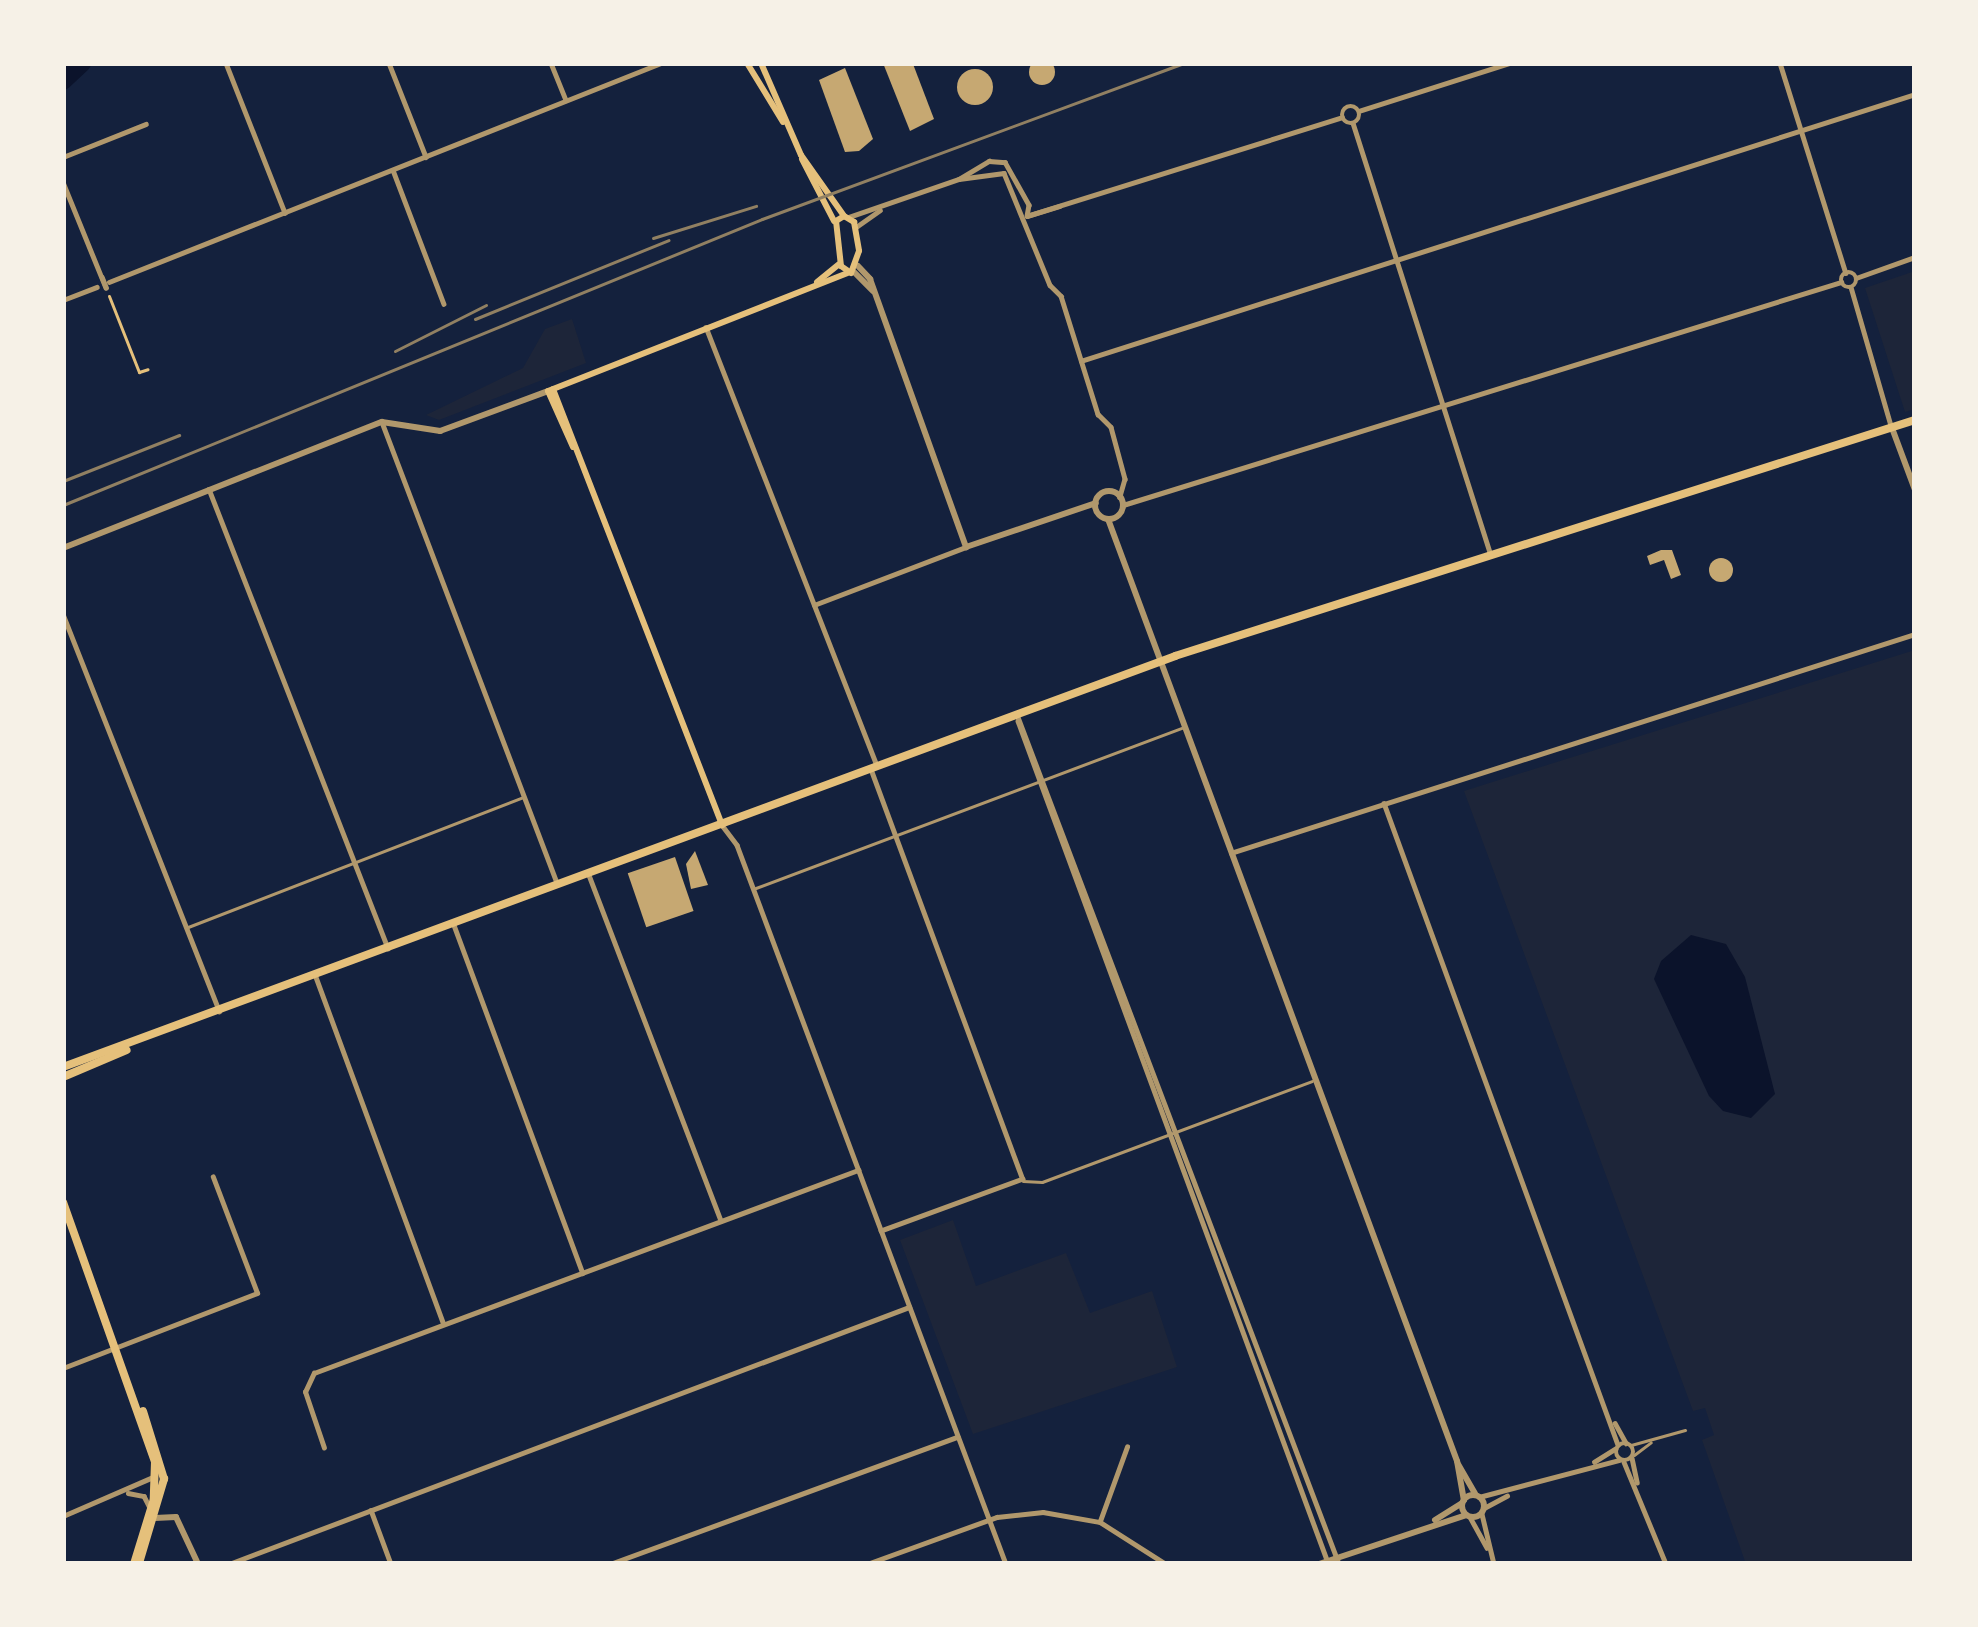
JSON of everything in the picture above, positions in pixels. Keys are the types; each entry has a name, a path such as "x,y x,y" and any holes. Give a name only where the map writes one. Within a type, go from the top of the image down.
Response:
{"main road":[{"path":"747,63 801,155 856,227 853,270"},
{"path":"761,63 785,124"},
{"path":"801,155 836,225 841,261 853,270"},
{"path":"836,225 845,215"},
{"path":"814,285 841,261"},
{"path":"550,390 853,270"},
{"path":"564,405 569,381"},
{"path":"550,390 564,405 580,461"},
{"path":"550,390 722,825"},
{"path":"65,1069 1159,662 1915,421"},
{"path":"63,1202 163,1468 136,1564"},
{"path":"137,1399 156,1475 153,1514"}],"street":[{"path":"226,63 284,213"},
{"path":"389,63 426,157"},
{"path":"551,63 566,100"},
{"path":"63,300 661,63"},
{"path":"1027,216 1342,117 1349,106 1359,111 1509,63"},
{"path":"1780,63 1846,273 1856,278"},
{"path":"1082,361 1915,94"},
{"path":"1353,124 1359,111"},
{"path":"1342,117 1353,124 1490,554"},
{"path":"63,157 146,124"},
{"path":"393,170 444,304"},
{"path":"845,215 880,210 959,179 1001,170 1027,216 1098,414 1111,427 1126,485 1122,501 1108,519"},
{"path":"63,182 103,282"},
{"path":"856,227 880,210"},
{"path":"1915,256 1856,278 1851,287 1915,490"},
{"path":"853,270 875,293 966,547"},
{"path":"812,606 1096,503 1104,492 1122,501 1444,408 1841,282 1846,273"},
{"path":"1841,282 1851,287"},
{"path":"706,327 874,768 1022,1179 880,1231"},
{"path":"63,548 382,422 440,431 550,390"},
{"path":"382,422 558,887"},
{"path":"209,489 388,950"},
{"path":"1096,503 1108,519 1456,1461 1468,1516 1490,1552"},
{"path":"63,614 220,1012"},
{"path":"1231,853 1915,634"},
{"path":"1017,715 1330,1562 1432,1522 1478,1496 1512,1493"},
{"path":"1384,803 1612,1418 1617,1447 1627,1458 1666,1564"},
{"path":"722,825 753,889 1006,1564"},
{"path":"590,875 722,1221"},
{"path":"454,926 583,1273"},
{"path":"316,977 443,1323"},
{"path":"324,1448 308,1378 443,1323 858,1170"},
{"path":"63,1368 257,1293 213,1177"},
{"path":"229,1564 909,1307"},
{"path":"1612,1418 1629,1444 1627,1458"},
{"path":"610,1564 957,1437"},
{"path":"1589,1465 1629,1444"},
{"path":"1100,1522 1127,1447"},
{"path":"1432,1522 1468,1516 1512,1493 1589,1465 1627,1458"},
{"path":"1456,1461 1478,1496 1494,1564"},
{"path":"63,1516 156,1475"},
{"path":"123,1493 144,1496 153,1514 171,1514 185,1530 199,1564"},
{"path":"371,1510 391,1564"},
{"path":"867,1564 988,1520 1043,1512 1100,1522 1166,1564"}],"lane":[{"path":"753,889 1184,728"},
{"path":"186,928 524,797"},
{"path":"1022,1179 1042,1182 1315,1079"},
{"path":"1629,1444 1685,1430"},
{"path":"1627,1458 1652,1441"}],"path":[{"path":"108,294 139,372 148,368"}],"shaded area":[{"path":"1915,271 1915,409 1905,412 1865,288"},
{"path":"572,319 586,363 439,420 426,415 523,368 545,329"},
{"path":"1915,650 1915,1564 1746,1564 1702,1440 1714,1435 1705,1408 1693,1411 1464,791"},
{"path":"1691,935 1726,944 1745,977 1775,1094 1751,1118 1723,1111 1709,1096 1654,979 1661,961"},
{"path":"953,1220 976,1286 1066,1253 1090,1313 1152,1291 1177,1367 973,1434 900,1240"}],"building":[{"path":"1042,59 1055,72 1042,85 1029,72"},
{"path":"883,63 913,64 934,119 910,131"},
{"path":"845,68 873,139 859,151 845,152 819,80"},
{"path":"975,69 988,74 993,87 988,100 975,105 962,100 957,87 962,74"},
{"path":"1672,550 1681,575 1671,579 1664,560 1650,565 1647,556"},
{"path":"1721,558 1730,561 1730,579 1721,582 1712,579 1709,570 1712,561"},
{"path":"695,851 708,885 691,889 686,864"},
{"path":"675,857 694,911 646,927 628,873"}],"waterway":[{"path":"63,81 82,63"}],"railway":[{"path":"63,505 762,219 1183,63"},
{"path":"653,238 756,206"},
{"path":"475,319 669,240"},
{"path":"395,351 486,305"},
{"path":"63,481 179,435"}]}
